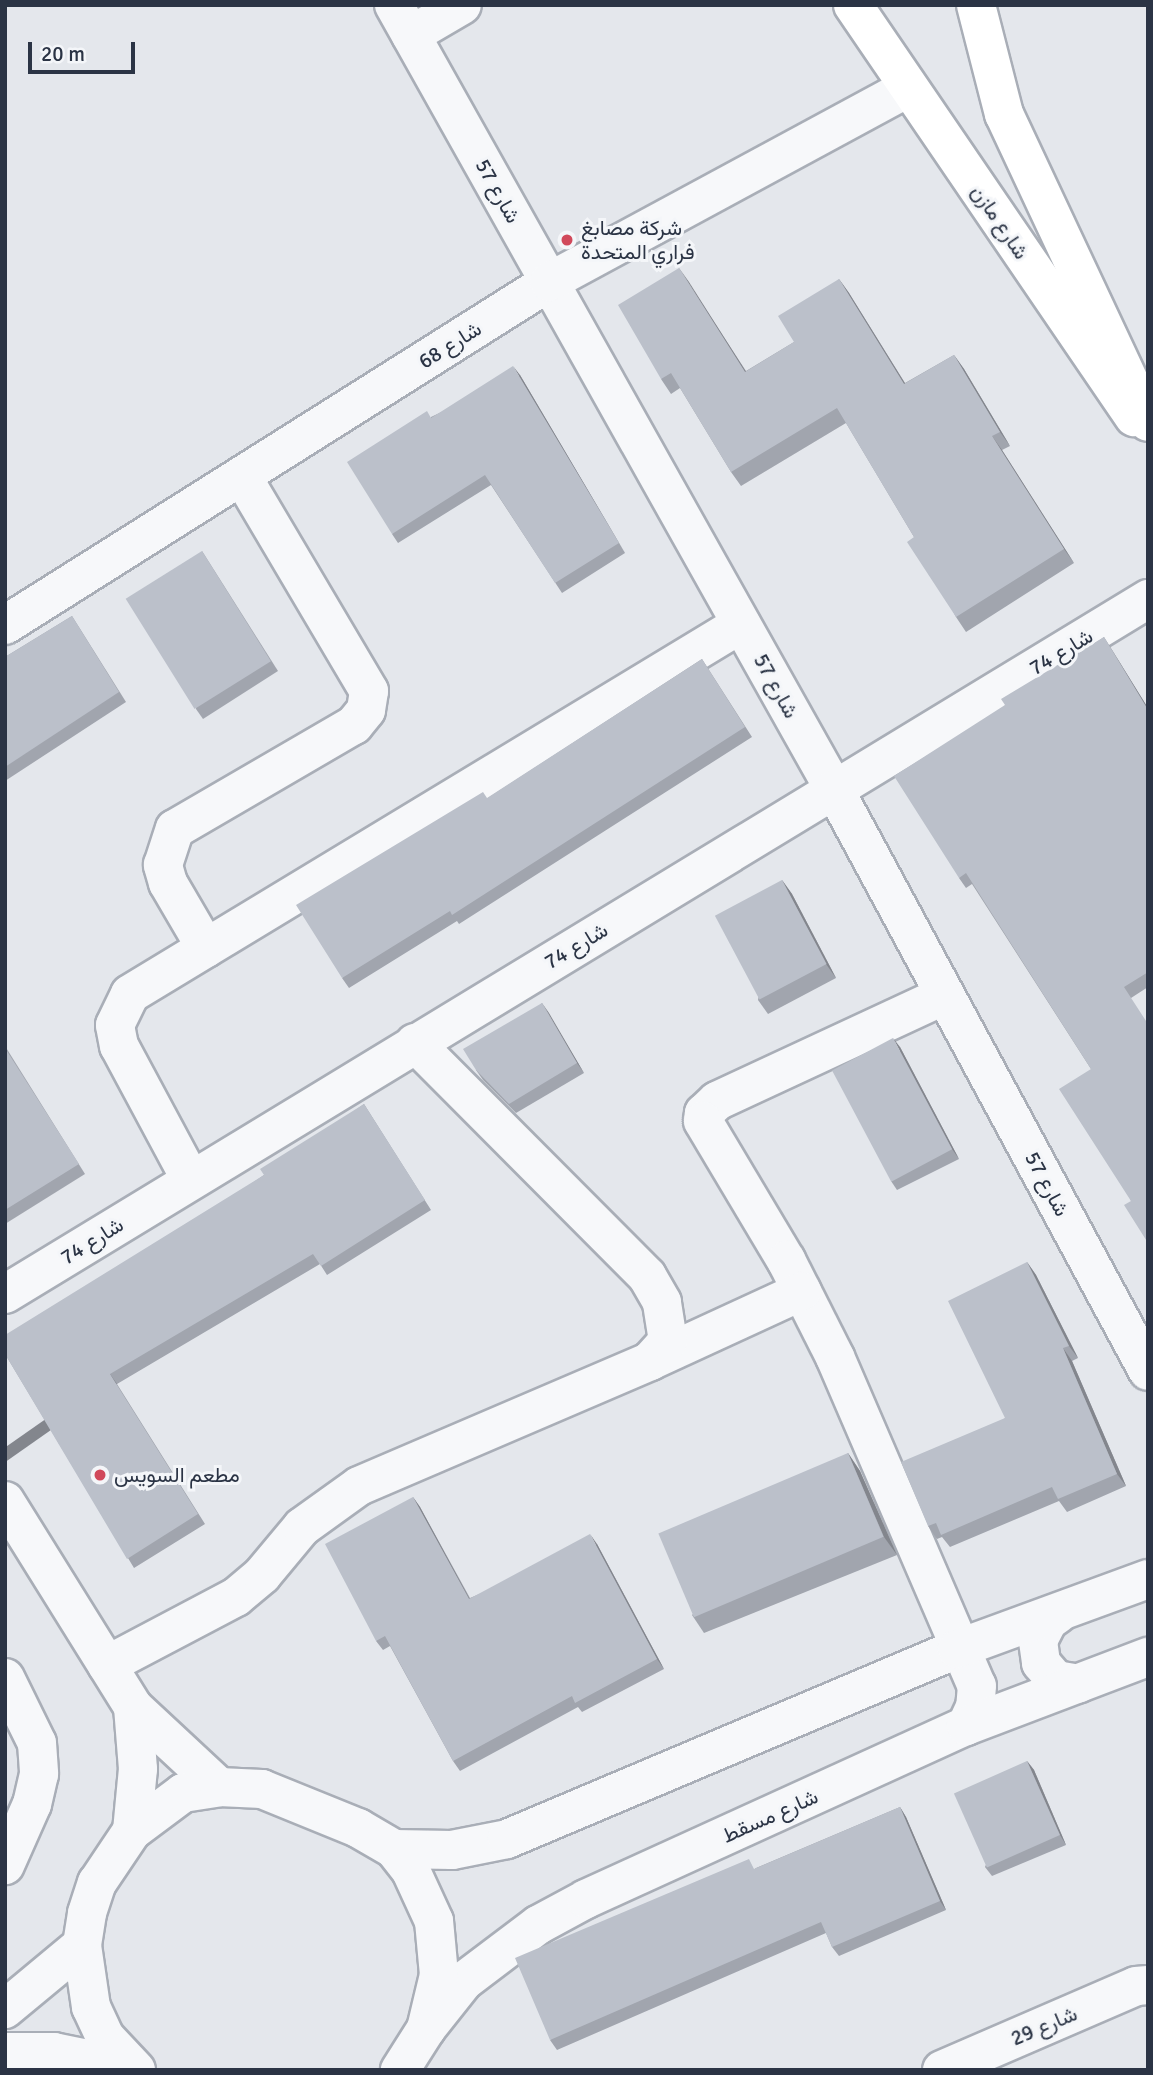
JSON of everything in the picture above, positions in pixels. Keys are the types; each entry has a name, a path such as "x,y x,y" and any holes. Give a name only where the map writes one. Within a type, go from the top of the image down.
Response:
{"main road":[{"name":"شارع مازن","path":"853,5 1148,438"},
{"path":"976,5 1004,114 1148,422"}],"street":[{"path":"402,20 462,5"},
{"name":"شارع 57","path":"402,20 834,789 1144,1354"},
{"name":"شارع 68","path":"5,625 549,282 908,88"},
{"path":"206,948 168,883 163,865 175,829 354,725 366,709 369,691 242,476"},
{"name":"شارع 74","path":"5,1294 1148,599"},
{"path":"191,1180 119,1046 115,1025 130,994 741,624"},
{"path":"945,995 717,1101 704,1113 706,1129 802,1292 835,1357 957,1649 977,1686 975,1707 966,1726"},
{"path":"415,1044 647,1276 662,1302 668,1329 668,1341 650,1361"},
{"path":"107,1665 236,1597 262,1575 302,1527 359,1486 650,1361 802,1292"},
{"path":"5,1501 133,1707 219,1787"},
{"path":"394,1849 452,1850 507,1839 957,1649 1148,1579"},
{"path":"1058,1614 1048,1620 1038,1641 1041,1663 1056,1680 1078,1684"},
{"name":"شارع مسقط","path":"414,2054 464,1981 538,1925 966,1726 1148,1657"},
{"path":"5,1678 37,1743 39,1774 32,1804 5,1865"},
{"path":"132,1831 138,1769 133,1707"},
{"path":"134,2069 105,2037 91,2007 82,1945 97,1883 132,1831 183,1793 219,1787 262,1789 358,1828 394,1849 425,1894 434,1921 439,1975 414,2054"},
{"path":"5,2009 82,1945"},
{"name":"شارع 29","path":"942,2070 1136,1986 1148,1985"},
{"path":"5,2052 54,2052 134,2069"}],"building":[{"path":"679,268 745,372 794,342 778,316 839,279 904,384 954,355 1000,432 992,436 1064,549 956,617 907,542 914,537 837,408 731,472 671,373 661,379 618,305"},
{"path":"513,366 619,543 555,583 485,475 392,534 347,462 427,411 431,418"},
{"path":"202,551 271,661 195,709 126,599"},
{"path":"72,616 119,692 5,767 5,657"},
{"path":"1104,637 1148,710 1148,972 1124,987 1148,1024 1148,1243 1124,1205 1131,1201 1059,1089 1091,1069 966,873 959,878 894,776 1005,705 1001,699"},
{"path":"702,659 745,727 452,915 450,911 342,978 296,905 483,792 487,798"},
{"path":"782,880 827,964 759,1000 715,916"},
{"path":"542,1003 577,1063 509,1104 476,1070 463,1049"},
{"path":"893,1038 952,1149 891,1182 832,1070"},
{"path":"5,1048 79,1164 5,1210"},
{"path":"364,1104 425,1200 321,1266 313,1254 110,1374 198,1514 127,1559 5,1354 5,1335 264,1175 260,1169"},
{"path":"1027,1262 1069,1346 1063,1348 1117,1474 1058,1499 1052,1487 941,1535 936,1523 928,1526 901,1462 1005,1418 948,1301"},
{"path":"848,1453 884,1537 694,1617 658,1533"},
{"path":"413,1497 469,1599 590,1534 657,1659 575,1703 572,1696 453,1761 385,1636 376,1641 325,1544"},
{"path":"1027,1761 1060,1835 987,1868 954,1794"},
{"path":"900,1807 940,1901 832,1947 821,1922 550,2040 515,1958 749,1859 754,1869"}],"place":[{"name":"شركة مصابغ فراري المتحدة","path":"567,240"},
{"name":"مطعم السويس","path":"100,1475"}]}
